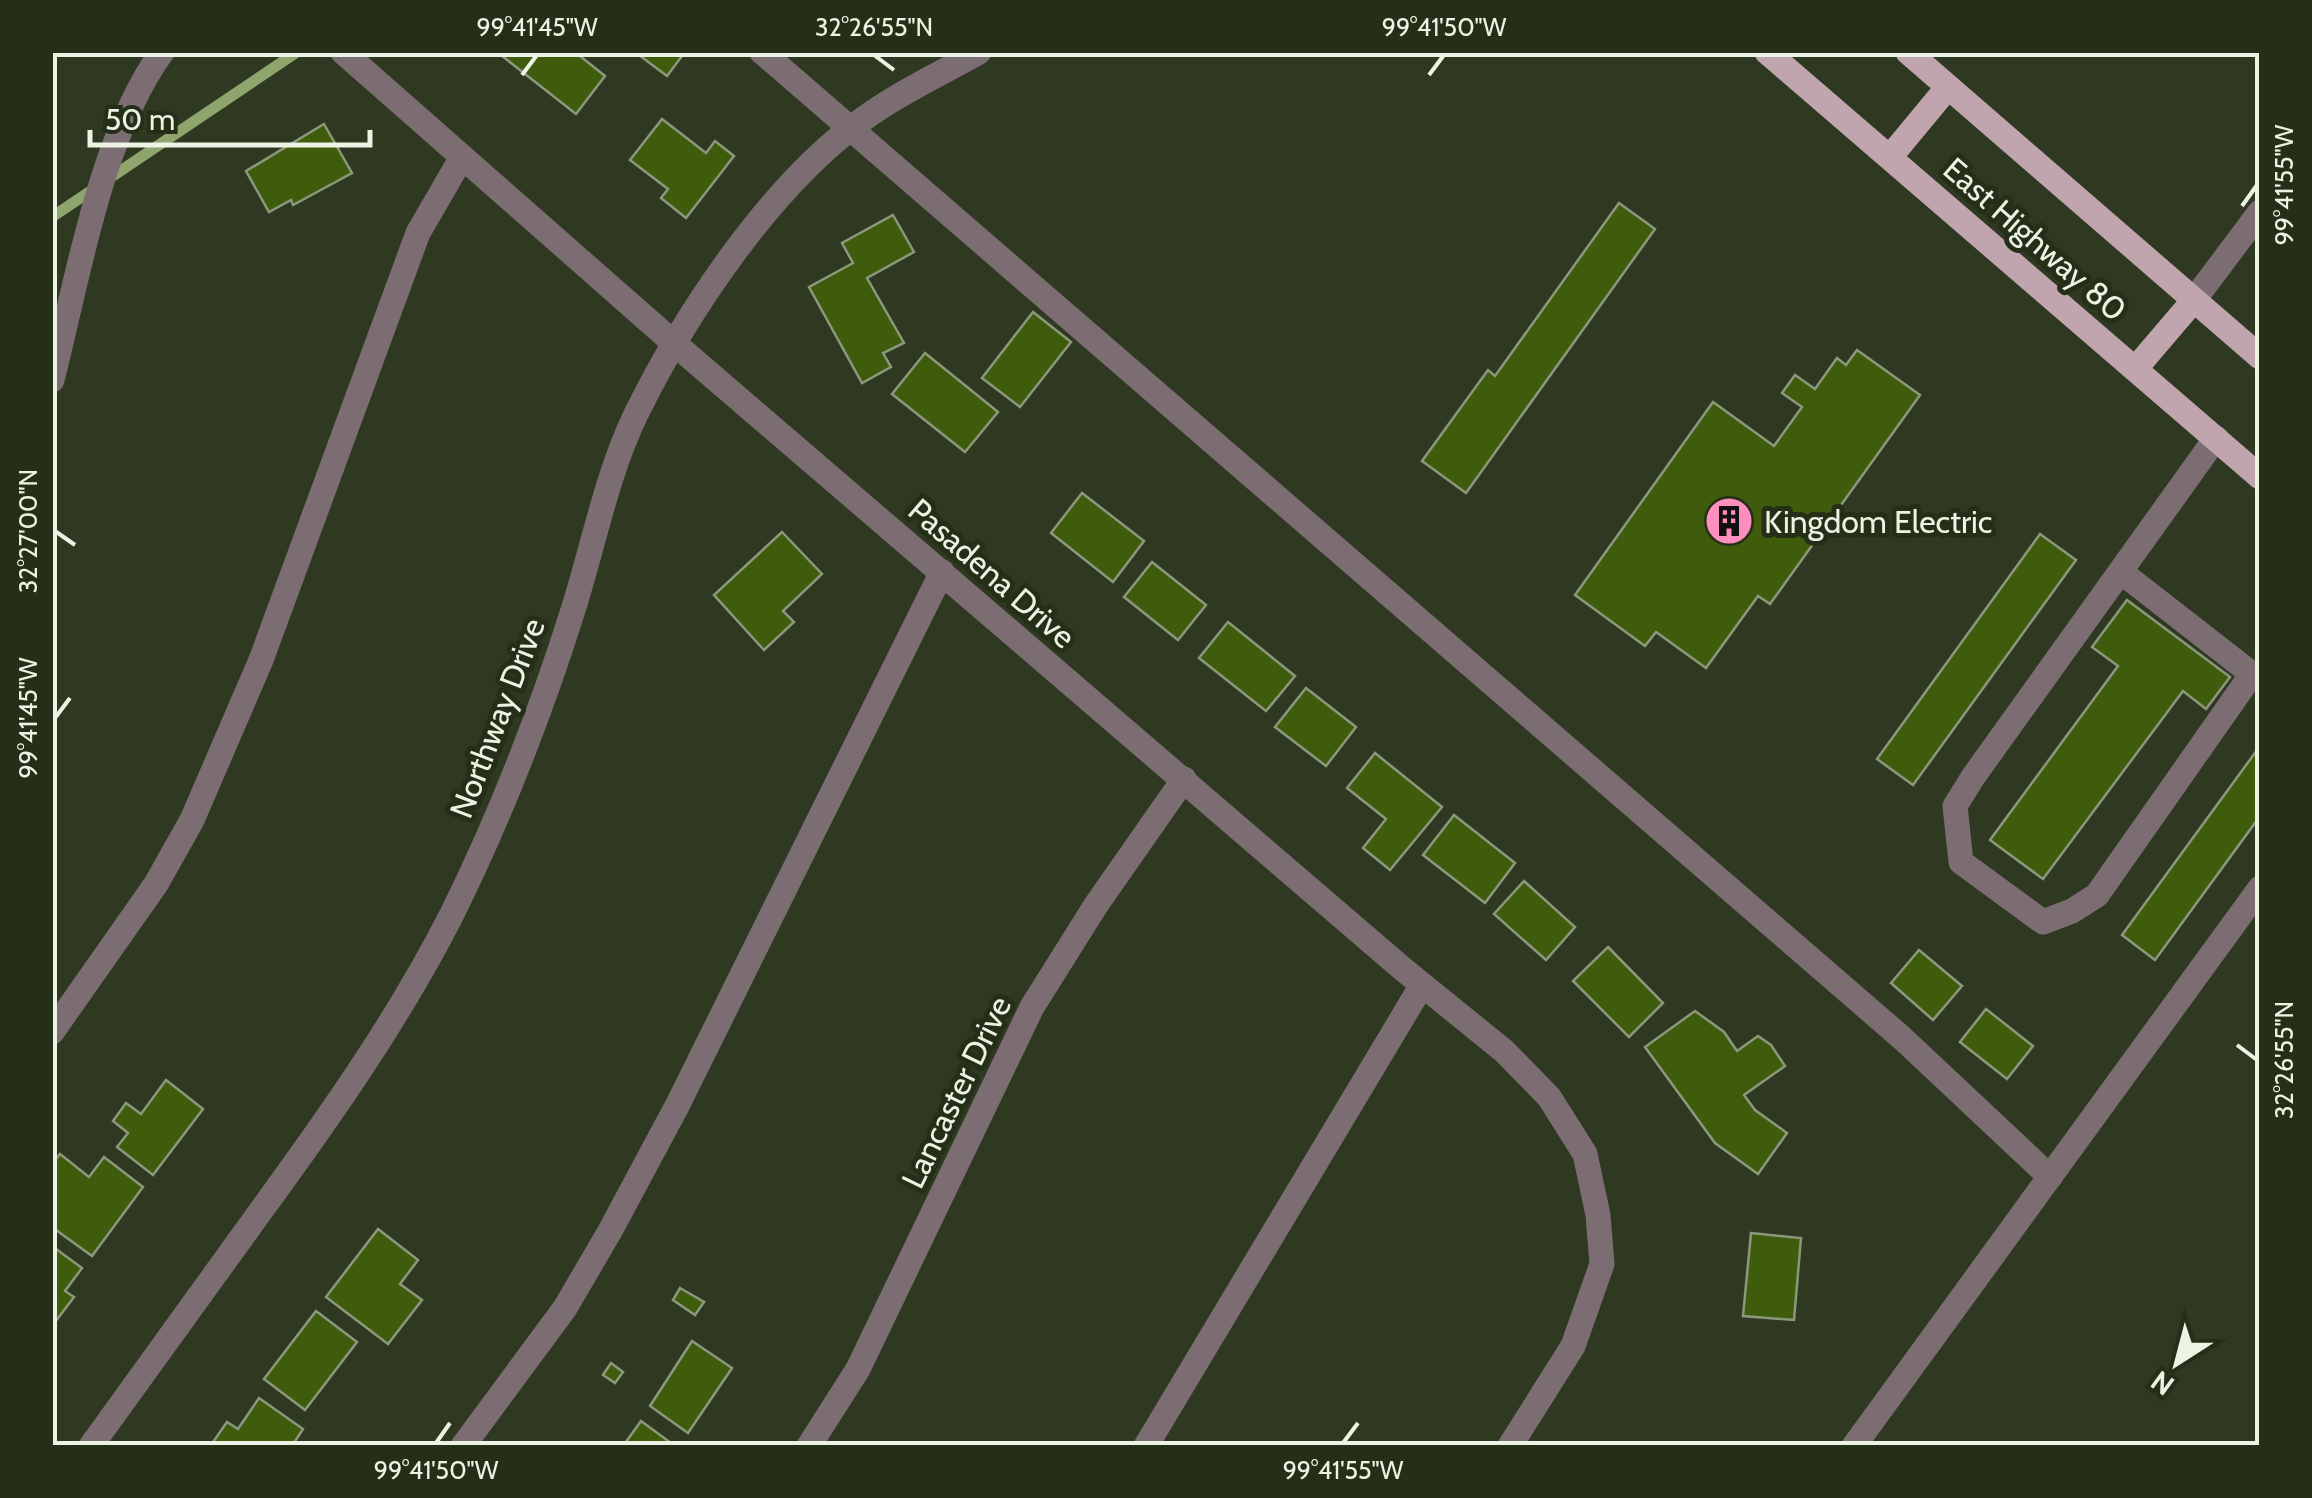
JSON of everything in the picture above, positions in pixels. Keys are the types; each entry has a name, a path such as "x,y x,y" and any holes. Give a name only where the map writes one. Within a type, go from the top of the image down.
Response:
{"main road":[{"name":"East Highway 80","path":"1767,52 2260,477"},
{"name":"East Highway 80","path":"1908,52 2260,357"},
{"path":"1890,157 1948,87"},
{"path":"2136,368 2194,300"}],"street":[{"path":"52,380 114,150 144,78 162,52"},
{"name":"Pasadena Drive","path":"343,52 675,344 1504,1051 1550,1097 1585,1154 1598,1215 1602,1264 1574,1346 1510,1446"},
{"path":"762,52 1902,1038 2050,1177"},
{"name":"Northway Drive","path":"91,1446 358,1078 418,979 454,909 529,741 623,448 635,416 675,344 759,221 806,168 849,130 979,52"},
{"path":"52,1032 156,884 192,820 261,660 418,233 462,156"},
{"path":"2194,300 2260,212"},
{"path":"2120,572 2256,669 2097,895 2072,911 2042,922 1961,862 1956,806 2120,572 2216,438"},
{"path":"463,1446 564,1308 610,1231 677,1106 942,572"},
{"name":"Lancaster Drive","path":"809,1446 858,1369 1032,1007 1096,905 1184,780"},
{"path":"1854,1446 2260,888"},
{"path":"1146,1446 1422,985"}],"building":[{"path":"497,52 575,52 605,76 576,114"},
{"path":"635,52 685,52 667,76"},
{"path":"662,119 706,153 715,141 734,156 686,218 661,198 668,189 630,160"},
{"path":"324,124 352,173 293,205 291,200 269,212 246,171"},
{"path":"1619,203 1655,229 1466,493 1422,461 1488,370 1495,376"},
{"path":"893,215 914,252 867,278 904,343 883,353 891,367 862,383 809,287 853,263 842,243"},
{"path":"1033,312 1071,342 1020,407 982,378"},
{"name":"Kingdom Electric","path":"1857,350 1920,395 1770,604 1758,596 1706,668 1656,632 1645,646 1575,595 1713,402 1774,446 1802,407 1782,393 1795,375 1815,389 1837,358 1846,365"},
{"path":"925,353 998,412 965,452 892,394"},
{"path":"1082,493 1144,541 1113,582 1051,533"},
{"path":"782,532 822,574 783,611 794,622 764,650 714,595"},
{"path":"2040,534 2076,560 1913,785 1877,759"},
{"path":"1152,562 1206,605 1178,640 1124,597"},
{"path":"2127,600 2230,677 2206,709 2183,691 2043,879 1990,840 2118,666 2092,647"},
{"path":"1228,622 1295,676 1266,711 1199,658"},
{"path":"1306,688 1356,727 1326,766 1275,727"},
{"path":"2260,746 2260,816 2155,960 2122,935"},
{"path":"1375,753 1442,807 1390,870 1363,848 1386,819 1347,788"},
{"path":"1454,815 1515,863 1485,903 1423,855"},
{"path":"1524,881 1575,927 1546,960 1494,914"},
{"path":"1608,947 1663,1003 1629,1037 1573,981"},
{"path":"1919,950 1962,986 1933,1020 1891,983"},
{"path":"1986,1009 2033,1046 2007,1079 1960,1042"},
{"path":"1695,1011 1724,1032 1737,1051 1758,1036 1771,1045 1785,1066 1744,1095 1755,1110 1787,1133 1758,1174 1715,1143 1645,1047"},
{"path":"166,1080 203,1109 153,1175 117,1147 128,1133 113,1121 126,1103 141,1114"},
{"path":"60,1154 89,1177 104,1157 143,1187 92,1256 52,1227 52,1164"},
{"path":"378,1229 418,1260 400,1284 422,1300 388,1344 326,1297"},
{"path":"1751,1233 1801,1238 1794,1320 1743,1316"},
{"path":"52,1246 82,1268 65,1291 74,1297 52,1326"},
{"path":"680,1288 704,1302 695,1315 673,1300"},
{"path":"316,1311 357,1342 305,1410 264,1379"},
{"path":"692,1341 732,1368 688,1433 650,1406"},
{"path":"611,1363 623,1372 615,1383 603,1375"},
{"path":"259,1398 303,1429 292,1446 211,1445 227,1422 238,1429"},
{"path":"641,1421 675,1446 623,1446"}],"waterway":[{"path":"52,217 297,52"}],"place":[{"name":"Kingdom Electric","path":"1729,521"}]}
